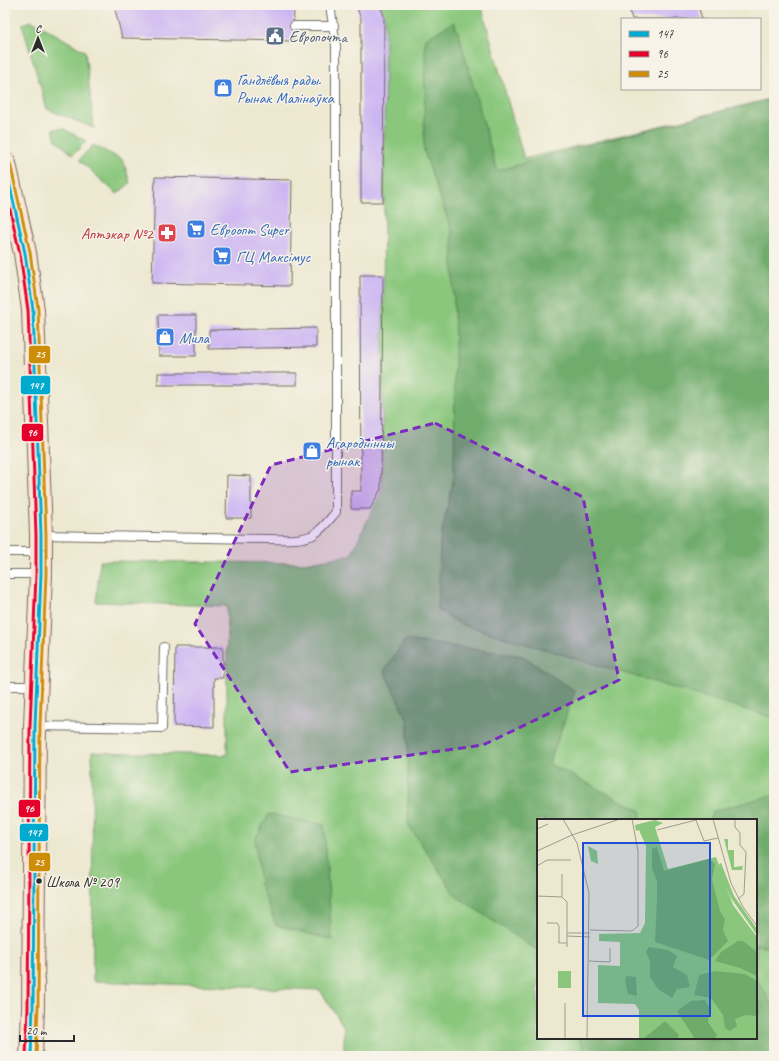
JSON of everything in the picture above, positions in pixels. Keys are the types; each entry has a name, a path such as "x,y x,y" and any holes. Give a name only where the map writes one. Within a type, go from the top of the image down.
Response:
{"main road":[{"path":"5,164 25,253 33,310 41,543 35,726 33,1008 31,1056"}],"lane":[{"path":"5,552 41,543 218,538 297,539 312,535 323,527 336,512 336,46 330,5"},
{"path":"294,26 334,26"},
{"path":"5,574 41,574"},
{"path":"35,726 162,728 164,647"},
{"path":"5,686 36,686"}],"highlighted area":[{"path":"435,423 583,497 619,680 483,745 290,772 195,624 271,465"}],"green space":[{"path":"380,5 481,5 524,159 774,98 774,1056 344,1056 344,1027 320,990 93,981 92,752 227,755 227,606 96,602 100,561 304,563 351,555 382,490 385,18"},
{"path":"32,21 85,51 94,128 47,109 22,24"},
{"path":"454,22 460,38 497,171 573,149 774,98 774,714 771,717 460,624 438,610 440,541 454,477 455,344 452,232 424,151 425,39"},
{"path":"53,129 64,129 86,141 73,155 56,140"},
{"path":"93,145 123,160 130,183 117,194 79,160"},
{"path":"405,640 523,656 575,691 549,764 640,810 642,819 537,819 537,950 456,896 408,824 408,721 384,671"},
{"path":"774,795 774,948 757,945 757,819 709,819 713,811"},
{"path":"269,814 324,825 332,940 276,925 260,884 255,840"},
{"path":"757,980 774,1008 774,1056 588,1056 579,1039 757,1039"}],"building":[{"path":"114,5 294,5 293,41 122,38"},
{"path":"356,5 380,5 384,16 383,202 361,202 361,19"},
{"path":"628,5 698,5 702,18 632,18"},
{"name":"ГЦ Максімус","path":"155,177 292,180 290,286 152,283"},
{"path":"360,275 383,275 381,489 370,509 351,509 351,491 361,491"},
{"path":"158,315 196,315 196,356 159,356"},
{"path":"316,328 316,347 209,349 209,330"},
{"path":"158,373 297,373 297,385 158,385"},
{"path":"227,475 251,476 251,518 226,518"},
{"path":"175,647 223,647 223,678 214,678 214,727 174,726"}],"transit line":[{"name":"25","path":"10,163 30,252 38,309 46,535 46,574 40,726 38,1008 36,1056"},
{"name":"147","path":"5,164 25,253 33,310 41,535 41,574 35,726 33,1008 31,1056"},
{"name":"96","path":"5,187 20,254 28,310 36,535 36,574 30,726 28,1008 26,1056"}],"place":[{"name":"Европочта","path":"275,36"},
{"name":"Гандлёвыя рады. Рынак Малінаўка","path":"223,88"},
{"name":"Евроопт Super","path":"196,229"},
{"name":"Аптэкар №2","path":"167,233"},
{"name":"ГЦ Максімус","path":"222,256"},
{"name":"Мила","path":"165,337"},
{"name":"Агароднінны рынак","path":"312,451"},
{"name":"Школа № 209","path":"39,881"}]}
